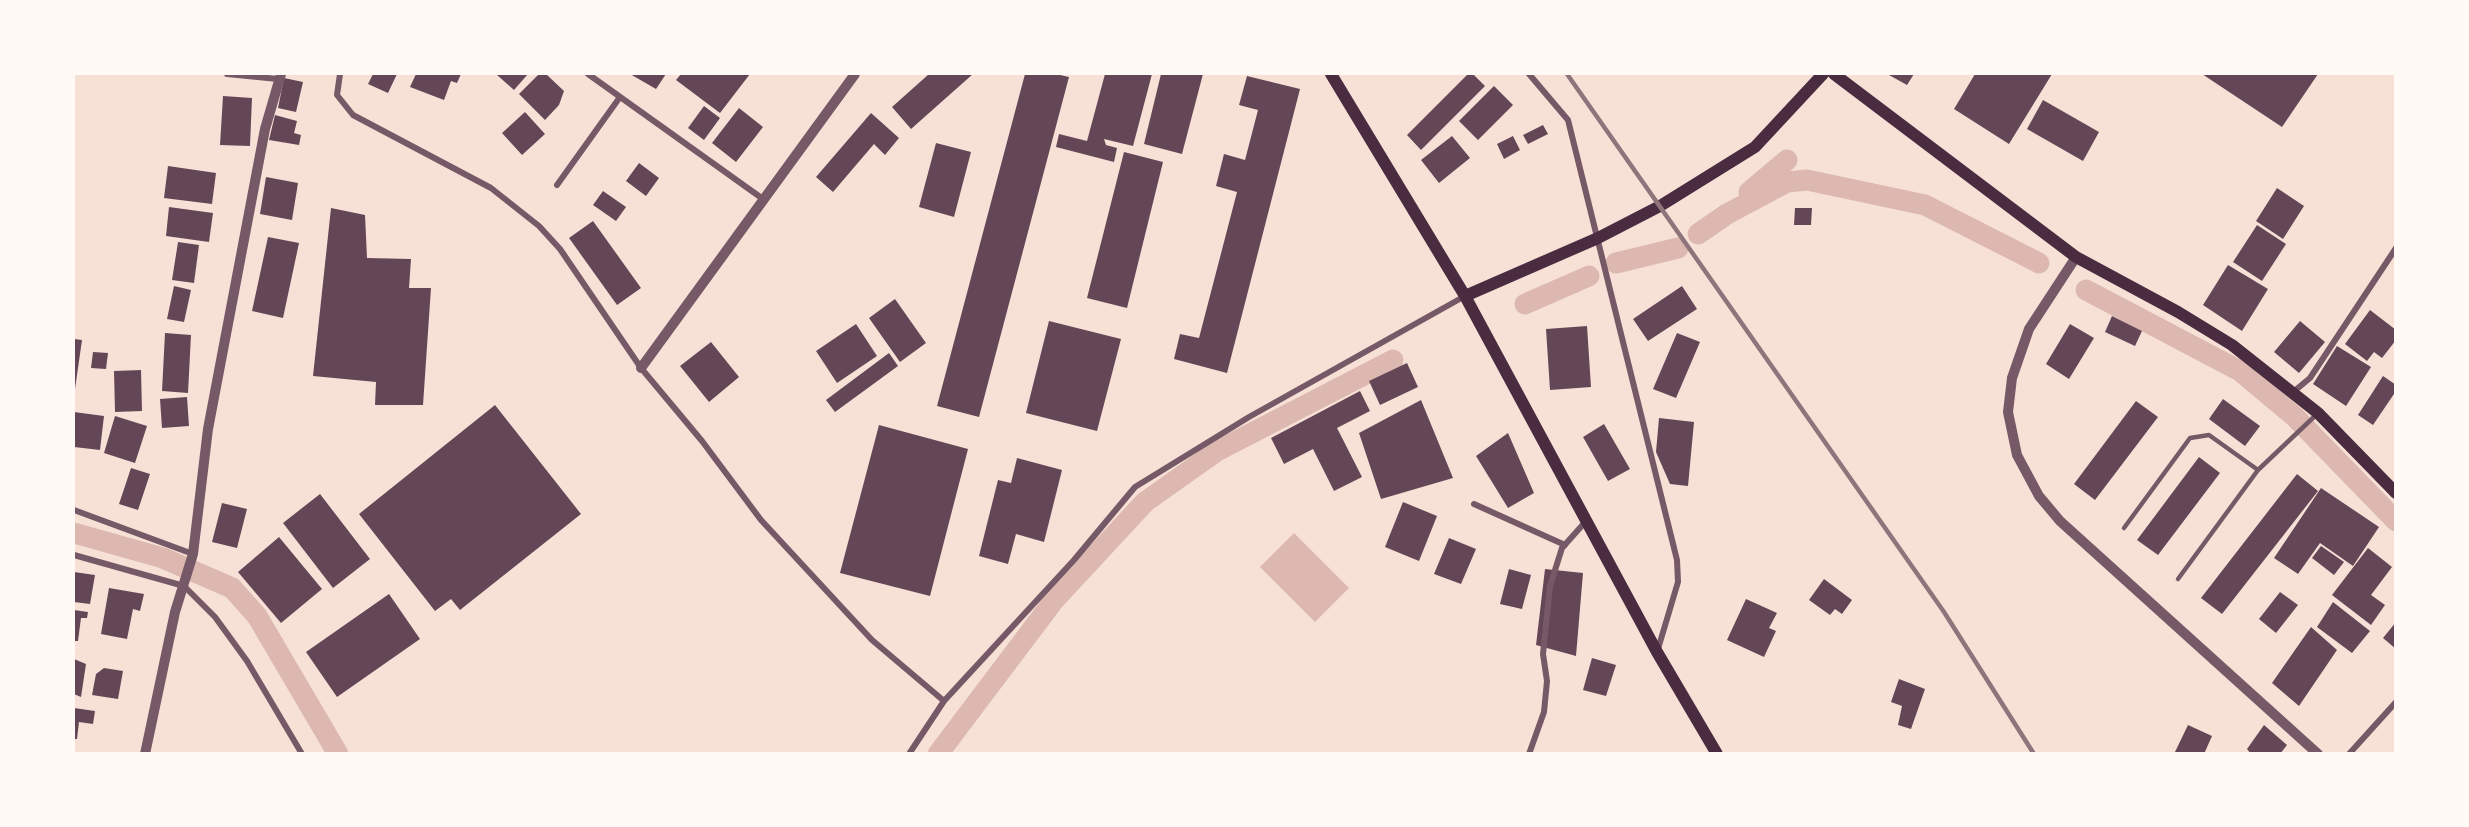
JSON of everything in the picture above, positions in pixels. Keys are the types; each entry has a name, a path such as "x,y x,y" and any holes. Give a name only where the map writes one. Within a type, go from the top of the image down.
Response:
{"main road":[{"path":"1331,74 1465,296 1657,652 1717,753"},
{"path":"1465,296 1598,238 1660,206 1755,147 1823,74"},
{"path":"1834,74 2076,257 2178,312 2232,345 2318,413 2396,493"}],"street":[{"path":"145,753 175,612 192,554 208,429 265,129 280,76 227,74"},
{"path":"339,74 337,95 353,115 490,188 539,226 560,249 641,368 702,441 761,520 872,640 944,701"},
{"path":"588,74 764,199"},
{"path":"641,368 855,74"},
{"path":"1529,74 1568,120 1677,560 1678,582 1657,652"},
{"path":"557,185 620,97"},
{"path":"2292,393 2310,378 2396,248"},
{"path":"2076,257 2029,329 2012,378 2008,412 2017,455 2039,496 2060,521 2318,753"},
{"path":"909,753 944,701 1074,560 1135,487 1249,417 1465,296"},
{"path":"1474,504 1565,545"},
{"path":"74,510 192,554"},
{"path":"1529,753 1544,712 1547,681 1543,654 1550,586 1565,545 1587,520"},
{"path":"74,555 184,586 215,617 247,661 302,753"},
{"path":"2349,753 2396,702"}],"lane":[{"path":"2178,579 2258,470 2318,413"},
{"path":"2124,528 2190,438 2209,435 2258,470"}],"shaded area":[{"path":"1294,533 1349,588 1315,622 1260,567"}],"building":[{"path":"373,74 397,74 388,93 368,84"},
{"path":"416,74 461,74 457,83 451,81 444,100 410,87"},
{"path":"498,74 528,74 514,90"},
{"path":"539,74 546,74 564,91 559,105 545,120 519,94"},
{"path":"630,74 666,74 656,89"},
{"path":"681,74 750,74 720,113 676,80"},
{"path":"929,74 973,74 911,129 892,107"},
{"path":"1025,74 1056,74 1069,77 979,417 937,406"},
{"path":"1105,74 1152,74 1133,146 1104,139 1106,145 1117,148 1114,162 1056,147 1059,134 1087,141"},
{"path":"1161,74 1203,74 1182,154 1144,144"},
{"path":"1468,74 1473,74 1485,86 1421,150 1407,135"},
{"path":"1890,74 1914,74 1907,85"},
{"path":"1975,74 2052,74 2009,144 1954,109"},
{"path":"2202,74 2318,74 2282,127"},
{"path":"1247,76 1300,89 1227,373 1174,359 1180,334 1199,338 1237,192 1216,186 1224,154 1245,160 1258,110 1239,105"},
{"path":"284,78 303,82 296,112 278,108"},
{"path":"1494,86 1513,105 1478,140 1459,121"},
{"path":"223,96 252,98 250,146 220,145"},
{"path":"2043,100 2099,132 2083,161 2027,129"},
{"path":"704,106 720,118 704,140 688,128"},
{"path":"739,108 763,127 736,162 712,143"},
{"path":"525,112 545,134 522,155 502,133"},
{"path":"871,113 899,138 885,155 874,144 833,192 816,177"},
{"path":"275,115 297,121 294,133 301,135 299,145 269,140"},
{"path":"1543,125 1548,134 1528,144 1523,135"},
{"path":"1452,136 1470,158 1439,183 1421,160"},
{"path":"1513,136 1520,150 1504,159 1497,144"},
{"path":"936,143 971,152 954,217 919,207"},
{"path":"1124,152 1163,162 1127,308 1087,298"},
{"path":"639,163 659,178 646,196 626,181"},
{"path":"168,166 216,173 212,204 164,198"},
{"path":"266,177 298,183 292,220 260,214"},
{"path":"2277,188 2304,206 2283,239 2256,221"},
{"path":"603,191 626,207 616,221 593,205"},
{"path":"169,207 213,213 209,242 166,236"},
{"path":"331,208 365,215 367,258 411,259 409,288 431,288 423,405 375,405 376,382 313,376"},
{"path":"1795,208 1812,208 1811,225 1794,225"},
{"path":"593,221 641,288 617,305 569,238"},
{"path":"2257,225 2286,244 2262,281 2233,262"},
{"path":"268,237 299,243 283,318 252,311"},
{"path":"178,242 199,245 194,283 172,280"},
{"path":"2228,265 2268,289 2242,331 2203,305"},
{"path":"174,286 191,290 184,322 167,319"},
{"path":"1682,286 1697,309 1648,341 1633,319"},
{"path":"895,299 926,343 900,362 869,318"},
{"path":"2370,310 2396,330 2396,340 2382,358 2374,352 2367,361 2345,344"},
{"path":"2112,316 2142,331 2135,346 2105,332"},
{"path":"1049,321 1121,339 1097,431 1026,413"},
{"path":"2300,321 2325,342 2299,373 2274,352"},
{"path":"856,324 877,356 837,383 816,351"},
{"path":"2070,324 2094,338 2069,379 2046,364"},
{"path":"1587,326 1591,387 1550,390 1546,329"},
{"path":"165,333 191,335 188,393 162,391"},
{"path":"1677,333 1700,342 1676,398 1653,389"},
{"path":"74,339 82,340 75,389 74,389"},
{"path":"711,342 739,377 709,402 680,366"},
{"path":"2337,346 2371,367 2346,406 2313,384"},
{"path":"93,352 108,353 106,369 91,368"},
{"path":"889,353 898,366 835,412 826,400"},
{"path":"1407,363 1418,387 1380,405 1369,381"},
{"path":"141,370 142,411 115,412 114,371"},
{"path":"2383,376 2396,385 2396,391 2373,425 2358,415"},
{"path":"1360,391 1370,411 1337,428 1362,477 1334,491 1313,449 1284,464 1271,438"},
{"path":"187,397 189,426 162,428 160,399"},
{"path":"2223,399 2260,426 2245,446 2209,419"},
{"path":"1421,400 1453,478 1381,499 1359,433"},
{"path":"2136,401 2158,417 2095,500 2074,484"},
{"path":"495,405 581,514 460,610 451,599 435,611 359,514"},
{"path":"74,412 104,416 100,450 74,447"},
{"path":"115,416 147,426 135,463 104,453"},
{"path":"1659,418 1694,422 1688,486 1670,484 1656,452"},
{"path":"1604,424 1630,469 1608,481 1583,437"},
{"path":"879,425 968,449 930,596 840,573"},
{"path":"1508,433 1534,493 1508,508 1476,456"},
{"path":"2199,457 2220,473 2158,555 2137,540"},
{"path":"1017,458 1062,470 1044,542 1016,534 1008,564 979,556 998,480 1011,483"},
{"path":"131,468 150,474 138,510 119,504"},
{"path":"2297,474 2318,491 2222,614 2201,598"},
{"path":"2321,488 2379,527 2353,566 2320,543 2298,574 2274,558"},
{"path":"320,494 370,559 333,588 283,523"},
{"path":"1403,502 1437,516 1419,561 1385,547"},
{"path":"222,503 247,509 237,548 212,542"},
{"path":"279,537 322,589 281,623 238,572"},
{"path":"1449,538 1476,549 1461,584 1434,574"},
{"path":"2321,546 2344,562 2334,575 2312,558"},
{"path":"2368,548 2392,567 2371,595 2385,605 2371,625 2332,595"},
{"path":"1509,569 1531,575 1522,609 1500,604"},
{"path":"1545,569 1583,573 1576,656 1536,645"},
{"path":"74,572 95,575 90,604 74,602"},
{"path":"1824,579 1852,600 1842,614 1835,609 1830,615 1809,600"},
{"path":"109,588 144,594 140,611 133,609 127,639 101,634"},
{"path":"2280,592 2298,605 2276,633 2259,619"},
{"path":"389,594 420,639 337,697 306,652"},
{"path":"1746,599 1777,613 1769,628 1776,631 1764,657 1727,640"},
{"path":"2333,602 2370,631 2352,653 2317,627"},
{"path":"74,610 88,612 87,618 81,618 78,641 74,641"},
{"path":"2396,622 2396,649 2383,638"},
{"path":"2311,627 2337,650 2299,706 2272,683"},
{"path":"1592,658 1616,665 1606,696 1583,690"},
{"path":"74,659 86,664 81,697 74,694"},
{"path":"104,668 123,671 118,699 92,695 96,674"},
{"path":"1899,679 1925,689 1911,729 1898,725 1902,706 1891,702"},
{"path":"74,708 95,711 93,724 79,722 77,739 74,739"},
{"path":"2188,725 2212,736 2204,754 2174,754"},
{"path":"2264,725 2287,745 2280,754 2251,754 2247,749"}],"waterway":[{"path":"1749,192 1787,160"},
{"path":"1698,234 1727,214 1787,182 1807,180 1925,205 2039,263"},
{"path":"1616,263 1678,248"},
{"path":"1525,304 1589,276"},
{"path":"2086,290 2240,371 2295,417 2396,521"},
{"path":"938,754 1055,599 1145,502 1217,451 1393,360"},
{"path":"74,533 163,558 232,588 257,616 338,754"}],"railway":[{"path":"1567,74 1944,612 2034,754"}]}
